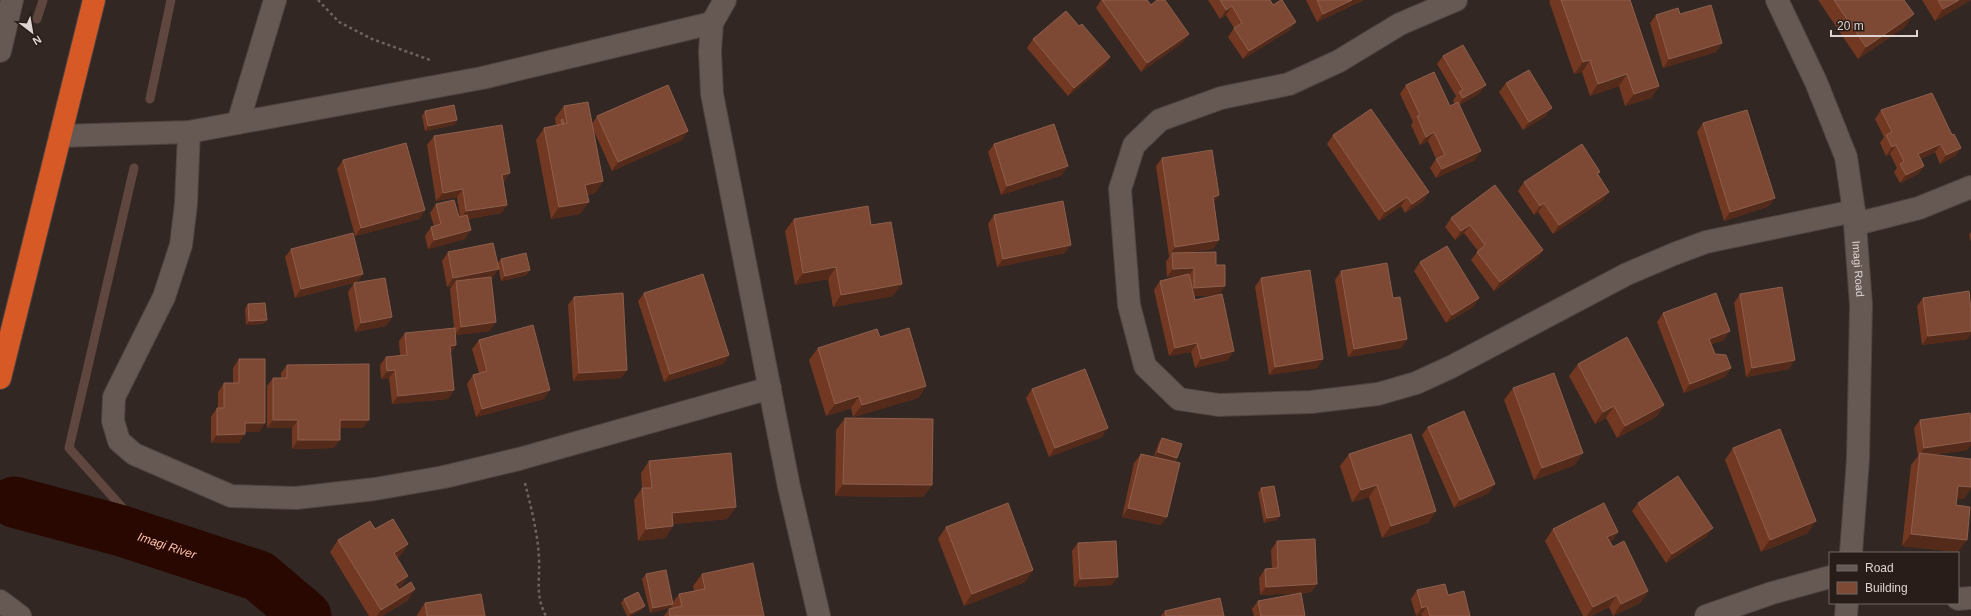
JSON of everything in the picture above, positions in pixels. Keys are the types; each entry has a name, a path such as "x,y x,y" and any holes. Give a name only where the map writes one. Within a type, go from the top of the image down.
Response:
{"highway":[{"path":"0,378 94,0"}],"street":[{"path":"0,51 12,0"},
{"path":"238,123 275,0"},
{"path":"725,0 712,23 710,51 712,94 788,487 819,616"},
{"path":"1456,0 1400,24 1339,61 1289,84 1221,98 1160,120 1134,145 1120,189 1130,305 1145,366 1179,399 1218,405 1311,402 1378,394 1416,383 1451,367 1627,274 1706,242 1919,208 1971,187"},
{"name":"Imagi Road","path":"1777,0 1816,82 1846,157 1855,218 1861,305 1858,459 1851,552"},
{"path":"60,136 189,132 482,78 712,23"},
{"path":"189,132 186,204 181,245 164,297 114,397 113,421 119,441 134,454 231,496 296,498 375,489 444,476 519,459 770,388"},
{"path":"1706,616 1765,596 1829,577"},
{"path":"1959,599 1971,598"},
{"path":"0,601 20,616"},
{"path":"1846,616 1847,604"}],"path":[{"path":"318,0 339,22 352,29 372,39 431,60"},
{"path":"519,459 535,530 539,559 538,582 540,604 546,616"}],"building":[{"path":"1102,0 1147,0 1151,5 1157,0 1165,0 1189,34 1147,63"},
{"path":"1220,0 1270,0 1273,5 1282,0 1296,22 1249,51 1234,28 1242,23 1232,6 1226,10"},
{"path":"1317,0 1352,0 1323,14"},
{"path":"1561,0 1630,0 1659,86 1634,94 1627,74 1598,84 1590,60 1583,62"},
{"path":"1834,0 1904,0 1914,14 1866,47"},
{"path":"1938,0 1959,0 1943,9"},
{"path":"1711,5 1722,43 1669,59 1656,15 1678,8 1680,14"},
{"path":"1066,11 1079,26 1082,24 1110,57 1074,88 1033,39"},
{"path":"1463,45 1486,85 1463,98 1459,92 1463,90 1443,56"},
{"path":"1529,70 1552,108 1529,122 1506,83"},
{"path":"1434,72 1450,106 1458,102 1481,151 1442,169 1436,159 1445,155 1434,132 1426,137 1417,116 1420,115 1406,85"},
{"path":"668,85 688,131 618,162 597,116"},
{"path":"1932,93 1952,135 1954,134 1961,148 1946,155 1941,144 1918,154 1924,166 1906,175 1900,164 1904,161 1896,145 1892,147 1886,135 1892,132 1881,110"},
{"path":"588,102 603,181 585,185 589,202 559,207 544,128 567,123 564,106"},
{"path":"454,105 457,120 428,126 425,111"},
{"path":"1371,109 1429,192 1412,204 1407,197 1385,212 1333,135"},
{"path":"1747,110 1775,198 1730,212 1703,123"},
{"path":"1054,124 1068,166 1007,186 994,144"},
{"path":"502,125 510,173 502,175 507,205 466,211 463,189 443,193 434,136"},
{"path":"406,143 425,210 361,228 343,160"},
{"path":"1582,144 1600,172 1597,173 1609,192 1559,225 1544,203 1540,206 1524,182"},
{"path":"1212,150 1219,195 1213,197 1219,240 1175,247 1162,158"},
{"path":"1495,185 1543,250 1500,282 1477,252 1485,245 1470,225 1461,231 1451,218"},
{"path":"454,200 459,217 467,215 471,230 434,240 431,227 441,224 436,204"},
{"path":"1063,201 1071,245 1003,259 994,215"},
{"path":"868,206 871,225 891,222 902,284 841,295 836,267 803,273 794,219"},
{"path":"353,233 363,274 301,289 291,249"},
{"path":"493,243 499,269 453,278 448,252"},
{"path":"1447,246 1479,298 1452,315 1420,262"},
{"path":"1216,252 1216,265 1225,265 1225,286 1194,288 1194,268 1173,269 1172,253"},
{"path":"526,253 530,270 505,276 501,259"},
{"path":"1387,263 1393,298 1400,297 1407,339 1354,349 1341,271"},
{"path":"1310,270 1323,359 1275,367 1261,278"},
{"path":"703,274 729,355 670,374 644,293"},
{"path":"1189,274 1195,300 1222,294 1234,351 1201,359 1197,343 1175,348 1160,281"},
{"path":"491,277 496,322 461,327 456,281"},
{"path":"385,278 392,317 361,323 354,283"},
{"path":"1782,287 1795,360 1752,368 1740,294"},
{"path":"1969,291 1971,331 1928,336 1923,298"},
{"path":"623,293 627,370 579,373 574,297"},
{"path":"1716,293 1730,331 1709,339 1715,354 1726,355 1731,368 1690,384 1663,313"},
{"path":"265,303 267,320 249,321 248,304"},
{"path":"533,325 550,390 482,409 473,375 487,371 479,340"},
{"path":"455,328 456,345 450,346 454,390 398,396 395,370 387,371 386,357 407,355 405,333"},
{"path":"909,328 926,386 862,405 859,396 835,404 818,348 877,329 880,337"},
{"path":"1627,337 1664,405 1625,426 1614,406 1603,412 1578,364"},
{"path":"239,359 265,359 265,423 245,423 245,434 217,435 217,408 224,408 224,383 239,383"},
{"path":"369,364 369,420 340,420 340,440 298,440 298,420 273,420 273,378 287,378 287,365"},
{"path":"1085,369 1108,428 1055,448 1032,389"},
{"path":"1554,373 1583,453 1542,468 1513,388"},
{"path":"1464,411 1495,484 1460,500 1428,427"},
{"path":"1970,413 1971,441 1924,448 1920,420"},
{"path":"845,418 933,419 932,485 843,484"},
{"path":"1780,429 1816,521 1770,540 1733,448"},
{"path":"1411,434 1436,511 1391,526 1377,485 1361,490 1349,454"},
{"path":"1162,438 1182,444 1177,458 1158,452"},
{"path":"731,453 736,507 672,513 673,526 646,529 642,488 652,488 649,461"},
{"path":"1920,453 1971,459 1971,487 1958,486 1956,505 1970,507 1967,540 1911,534"},
{"path":"1141,454 1180,463 1167,517 1128,508"},
{"path":"1678,476 1713,528 1672,554 1638,503"},
{"path":"1274,486 1280,516 1267,518 1261,488"},
{"path":"1008,503 1033,570 972,594 946,527"},
{"path":"1604,503 1618,532 1607,537 1613,547 1624,541 1648,591 1621,604 1617,595 1593,607 1553,529"},
{"path":"393,519 408,544 394,553 408,576 395,584 399,590 411,582 415,589 381,610 338,540 370,521 375,529"},
{"path":"1315,539 1317,584 1266,587 1265,569 1278,568 1277,541"},
{"path":"1116,541 1118,577 1080,579 1078,543"},
{"path":"753,563 764,616 670,616 669,609 682,606 679,594 705,589 702,574"},
{"path":"666,570 673,604 653,608 646,574"},
{"path":"1445,584 1448,595 1464,591 1470,616 1430,616 1427,606 1422,608 1417,590"},
{"path":"638,592 645,606 631,613 624,599"},
{"path":"1301,593 1305,616 1261,616 1258,601"},
{"path":"481,594 485,616 427,616 425,603"},
{"path":"1220,598 1224,616 1166,616 1165,611"}],"waterway":[{"path":"37,19 43,0"},
{"path":"150,99 171,0"},
{"path":"122,531 128,514 69,448 134,168"},
{"name":"Imagi River","path":"14,502 122,531 259,576 306,616"}]}
